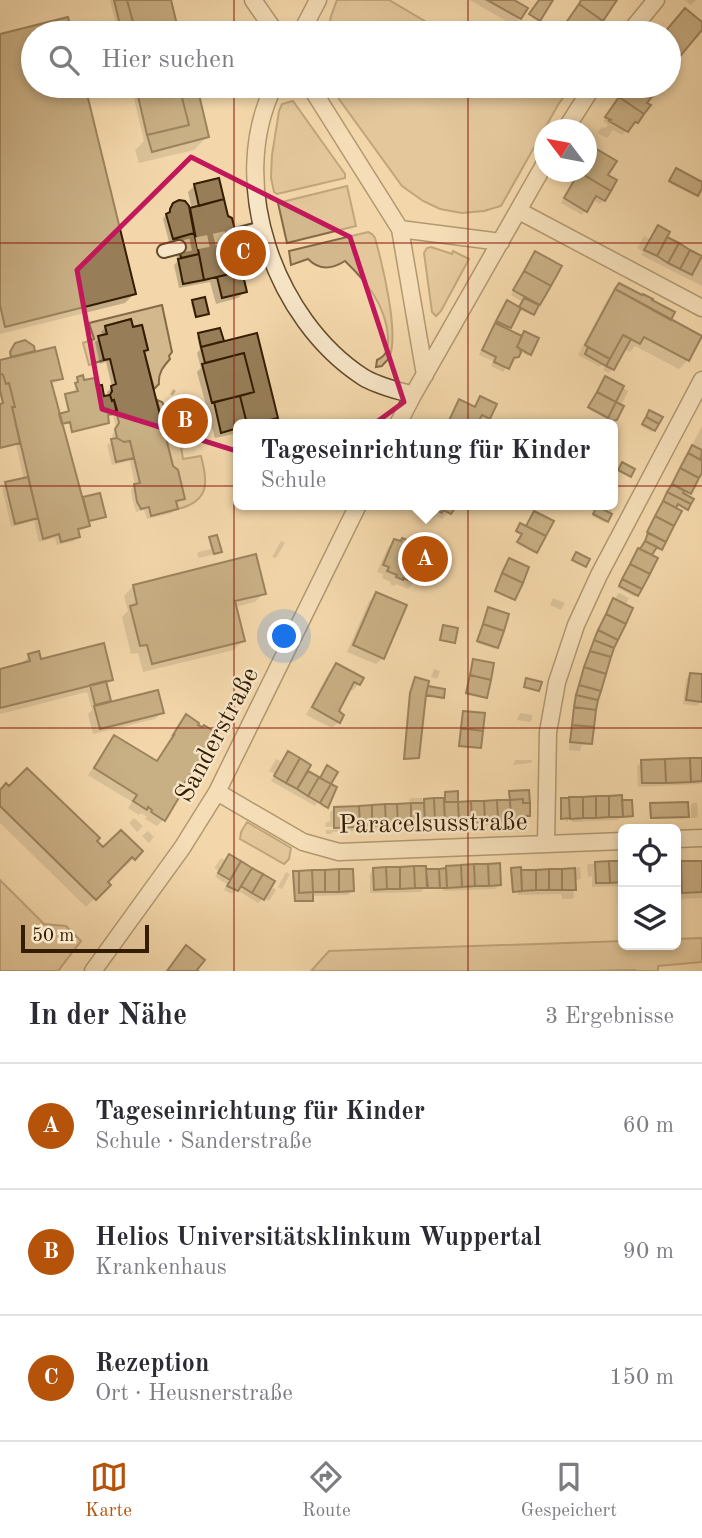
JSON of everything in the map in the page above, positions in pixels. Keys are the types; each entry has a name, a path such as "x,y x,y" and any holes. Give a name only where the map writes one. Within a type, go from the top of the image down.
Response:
{"street":[{"path":"253,0 268,21"},
{"path":"307,21 318,0"},
{"path":"639,21 656,0"},
{"path":"268,98 258,132 257,202 268,251 291,302 307,325 342,362 365,379 413,395"},
{"path":"318,98 400,229 425,374"},
{"path":"572,119 585,98"},
{"path":"401,419 535,182"},
{"path":"519,211 702,308"},
{"path":"236,235 262,228"},
{"path":"400,229 501,242"},
{"path":"164,251 179,247"},
{"path":"546,844 548,732 557,682 572,637 599,575 702,380"},
{"name":"Sanderstraße","path":"93,971 182,848 216,792 356,510"},
{"name":"Paracelsusstraße","path":"216,792 303,842 339,852 618,841"},
{"path":"681,839 702,838"}],"highlighted area":[{"path":"191,157 350,237 404,402 307,473 102,409 77,270"}],"shaded area":[{"path":"337,0 389,0 425,21 330,21"},
{"path":"339,98 563,98 550,119 534,119 534,148 501,206 462,213 440,209 402,186"},
{"path":"293,101 345,174 345,178 277,194 274,192 271,178 279,111 282,104"},
{"path":"347,186 356,226 287,243 278,203"},
{"path":"368,232 375,238 382,264 392,333 389,358 382,366 376,367 377,360 387,351 388,337 384,315 368,286 345,261 326,268 317,266 308,259 291,265 289,251"},
{"path":"431,247 452,254 453,251 469,259 436,316 432,312 424,253"},
{"path":"162,305 172,352 160,373 159,384 154,389 144,351 148,349 142,325 133,327 131,319 105,326 107,334 99,336 104,360 89,365 83,343 94,339 89,323"},
{"path":"157,400 162,402 168,413 177,420 183,459 201,456 205,474 201,496 178,509 176,501 184,499"},
{"path":"247,822 291,848 289,859 284,864 240,839"},
{"path":"0,880 44,924 66,926 81,941 58,971 0,971"},
{"path":"702,938 702,962 658,966 658,971 311,971 329,951 618,941 618,950 681,950 681,939"}],"building":[{"path":"114,0 127,0 133,21 119,21"},
{"path":"127,0 171,0 176,21 133,21"},
{"path":"487,0 514,0 528,8 521,19"},
{"path":"539,0 553,0 540,21 529,14"},
{"path":"581,0 617,0 603,21 579,4"},
{"path":"579,4 603,21 567,21"},
{"path":"685,8 702,22 702,30 681,55 681,21 674,21"},
{"path":"68,17 69,21 52,21"},
{"path":"21,29 21,98 88,98 136,294 5,327 0,305 0,34"},
{"path":"138,98 182,98 189,125 147,135"},
{"path":"182,98 200,98 209,137 152,152 147,135 189,125"},
{"path":"618,98 644,114 628,132 605,117"},
{"path":"620,98 651,98 647,103 651,105 644,114"},
{"path":"597,149 617,161 608,175 617,180 611,191 596,182"},
{"path":"676,168 702,182 698,196 669,181"},
{"path":"219,178 224,199 199,206 194,184"},
{"path":"573,182 596,182 611,191 605,201 596,196 587,212 564,198"},
{"path":"224,199 240,250 238,255 242,271 204,280 190,208"},
{"path":"185,201 189,206 194,233 173,239 166,214 170,212 173,203"},
{"path":"658,225 670,232 657,256 644,250"},
{"path":"194,233 199,254 181,258 177,238"},
{"path":"667,237 679,243 668,263 657,256"},
{"path":"679,243 690,250 680,269 668,263"},
{"path":"690,250 702,256 692,275 680,269"},
{"path":"535,251 562,266 551,286 524,271"},
{"path":"199,254 204,280 183,284 178,259"},
{"path":"242,271 247,292 222,298 217,277"},
{"path":"524,271 551,286 540,305 513,290"},
{"path":"619,283 675,312 671,320 615,289"},
{"path":"615,289 702,336 689,361 644,337 640,344 623,335 610,359 585,345"},
{"path":"205,297 209,314 196,317 192,300"},
{"path":"524,298 539,305 534,315 519,307"},
{"path":"507,300 521,308 511,328 496,321"},
{"path":"131,319 133,327 142,325 148,350 144,351 173,466 178,470 185,499 176,501 178,509 151,516 149,507 141,509 137,502 134,484 140,483 130,441 124,442 117,438 115,429 119,423 114,400 112,401 110,395 111,386 116,384 110,359 104,360 98,336 107,334 105,326"},
{"path":"495,323 522,336 517,347 521,352 519,357 514,358 509,369 494,362 496,357 482,350"},
{"path":"220,328 224,341 201,347 198,333"},
{"path":"524,331 539,338 531,355 517,347"},
{"path":"257,333 278,418 246,419 240,396 254,392 244,353 205,363 201,347"},
{"path":"623,335 631,339 614,370 606,366"},
{"path":"25,340 34,346 35,351 11,357 10,352 15,343"},
{"path":"55,347 63,379 51,381 90,526 78,529 80,537 61,542 59,534 43,539 12,407 15,407 9,383 6,384 0,373 0,360"},
{"path":"588,347 610,359 606,366 585,354"},
{"path":"244,353 254,392 212,403 202,364"},
{"path":"0,373 6,384 9,383 20,443 0,448 0,404 3,403"},
{"path":"83,375 84,380 95,378 96,386 102,385 104,396 110,395 117,410 114,411 115,414 108,415 109,423 72,432 70,422 62,424 59,414 69,411 65,394 78,391 75,383 78,382 77,377"},
{"path":"605,376 624,386 616,402 597,392"},
{"path":"597,392 616,402 608,418 588,407"},
{"path":"240,396 246,419 233,419 233,429 221,433 214,402"},
{"path":"480,396 497,404 490,419 482,415 480,419 450,419 459,399 475,407"},
{"path":"616,402 624,406 618,419 608,418"},
{"path":"649,410 663,417 659,424 646,417"},
{"path":"646,417 659,424 655,431 642,424"},
{"path":"117,438 124,442 130,441 134,458 116,462 111,439"},
{"path":"692,445 702,450 701,460 688,453"},
{"path":"688,453 702,461 699,478 680,468"},
{"path":"622,462 635,469 631,477 618,470"},
{"path":"680,468 699,478 691,494 672,484"},
{"path":"28,477 38,518 15,524 5,482"},
{"path":"672,484 694,499 691,504 667,492"},
{"path":"667,492 691,504 688,510 678,504 676,508 663,501"},
{"path":"100,493 106,517 89,521 83,497"},
{"path":"663,501 682,511 674,526 655,516"},
{"path":"595,510 604,510 612,514 608,522 593,514"},
{"path":"534,511 554,521 546,536 526,526"},
{"path":"655,516 674,526 666,542 647,532"},
{"path":"520,523 546,536 537,553 517,542 522,534 516,531"},
{"path":"648,533 666,542 662,550 645,541"},
{"path":"217,535 222,552 214,554 209,537"},
{"path":"402,538 419,545 420,541 430,540 431,550 416,583 396,577 397,575 387,571 389,567 383,565 394,539 401,541"},
{"path":"645,541 657,547 652,555 640,549"},
{"path":"638,548 658,558 650,574 630,564"},
{"path":"576,552 590,559 586,567 572,560"},
{"path":"256,554 266,594 235,601 245,641 152,664 147,645 140,646 130,606 137,604 133,585"},
{"path":"509,558 529,567 523,583 502,573"},
{"path":"630,564 650,574 642,589 622,579"},
{"path":"502,573 523,583 515,600 495,591"},
{"path":"622,579 642,589 638,596 619,586"},
{"path":"376,592 407,605 384,659 353,645"},
{"path":"613,598 633,608 626,624 606,614"},
{"path":"488,607 509,614 504,631 483,624"},
{"path":"606,614 626,624 618,640 598,630"},
{"path":"483,624 504,631 498,648 477,641"},
{"path":"443,625 458,628 455,643 440,640"},
{"path":"598,630 618,640 614,648 594,640"},
{"path":"594,640 614,648 611,657 590,651"},
{"path":"104,643 113,680 0,708 0,669 30,661 28,654 39,651 41,659"},
{"path":"590,651 611,657 606,674 584,667"},
{"path":"473,659 494,663 491,680 470,675"},
{"path":"336,663 364,678 360,685 354,682 339,711 344,715 340,723 312,707"},
{"path":"584,667 606,674 601,691 579,685"},
{"path":"690,673 702,674 702,702 686,700"},
{"path":"470,675 491,680 487,698 466,693"},
{"path":"415,677 429,681 419,758 404,759 410,693"},
{"path":"526,678 542,682 539,691 524,687"},
{"path":"106,681 111,701 95,705 90,685"},
{"path":"579,685 601,691 598,700 576,695"},
{"path":"428,686 445,689 444,698 426,695"},
{"path":"158,690 164,713 100,729 94,706"},
{"path":"576,695 598,700 596,710 574,707"},
{"path":"574,707 596,710 594,727 572,725"},
{"path":"463,711 485,713 483,731 461,728"},
{"path":"186,714 199,723 198,725 204,725 218,734 183,785 188,788 183,796 181,794 165,821 148,807 147,810 133,801 137,795 94,768 114,735 157,761"},
{"path":"572,725 594,727 592,744 570,742"},
{"path":"461,728 483,731 481,748 459,746"},
{"path":"288,751 300,758 286,783 274,776"},
{"path":"300,758 311,765 297,789 286,783"},
{"path":"690,758 691,782 666,783 665,759"},
{"path":"690,758 702,758 702,781 691,782"},
{"path":"665,759 666,783 642,783 641,760"},
{"path":"327,765 338,772 331,784 320,778"},
{"path":"27,768 100,838 97,841 103,847 121,830 143,851 135,860 132,857 108,882 111,885 96,900 0,806 0,790 6,783 9,786"},
{"path":"308,771 319,777 308,796 297,789"},
{"path":"319,777 331,784 320,803 308,796"},
{"path":"331,784 337,787 328,808 320,803"},
{"path":"529,790 530,803 523,803 523,799 510,800 509,791"},
{"path":"458,791 458,802 445,802 445,792"},
{"path":"622,795 623,817 609,817 609,796"},
{"path":"596,796 609,796 609,817 596,818"},
{"path":"596,796 596,818 583,818 583,797"},
{"path":"569,797 583,797 583,818 570,819"},
{"path":"434,798 444,798 445,823 435,823"},
{"path":"434,798 435,823 425,823 424,799"},
{"path":"561,798 569,798 570,818 561,819"},
{"path":"523,799 523,803 530,803 530,816 524,816 524,820 511,821 510,800"},
{"path":"497,800 510,800 511,821 498,821"},
{"path":"497,800 498,821 485,822 484,801"},
{"path":"622,800 632,800 633,816 623,817"},
{"path":"471,801 484,801 485,822 472,822"},
{"path":"471,801 472,822 459,823 458,802"},
{"path":"444,802 458,802 459,823 445,824"},
{"path":"688,802 689,817 651,818 650,803"},
{"path":"411,803 424,803 425,824 411,825"},
{"path":"411,803 411,825 398,825 397,804"},
{"path":"385,804 397,804 398,825 386,826"},
{"path":"385,804 386,826 372,826 372,805"},
{"path":"372,805 372,826 360,827 359,806"},
{"path":"359,806 360,827 334,828 334,807"},
{"path":"229,854 241,861 230,880 218,873"},
{"path":"241,861 252,868 238,891 227,886"},
{"path":"609,861 618,861 618,882 610,883"},
{"path":"609,861 610,883 596,883 595,862"},
{"path":"681,861 702,861 702,892 682,893"},
{"path":"500,863 501,885 489,886 488,864"},
{"path":"474,864 488,864 489,886 475,886"},
{"path":"474,864 475,886 462,887 461,865"},
{"path":"461,865 462,887 447,888 446,866"},
{"path":"414,866 415,888 400,889 400,867"},
{"path":"414,866 426,866 427,888 415,888"},
{"path":"386,867 400,867 400,889 387,889"},
{"path":"386,867 387,889 374,890 373,868"},
{"path":"521,867 522,891 513,892 511,868"},
{"path":"252,868 263,874 252,893 241,886"},
{"path":"446,868 447,888 440,888 439,869"},
{"path":"575,868 576,890 562,890 562,869"},
{"path":"339,869 339,892 325,892 325,870"},
{"path":"339,869 353,869 354,891 339,892"},
{"path":"426,869 439,869 440,888 428,888"},
{"path":"549,869 562,869 562,890 549,890"},
{"path":"549,869 549,890 536,890 536,870"},
{"path":"312,870 313,892 299,893 299,871"},
{"path":"312,870 325,870 325,892 313,892"},
{"path":"521,870 536,870 536,890 522,891"},
{"path":"293,871 299,871 299,893 313,892 313,901 295,901"},
{"path":"263,874 275,881 264,900 252,893"},
{"path":"186,945 205,960 197,970 199,971 167,971"}],"tunnel":[{"path":"179,247 236,235"}],"place":[{"name":"Rezeption","path":"243,253"},
{"name":"Helios Universitätsklinkum Wuppertal","path":"185,421"},
{"name":"Tageseinrichtung für Kinder","path":"425,559"}]}
